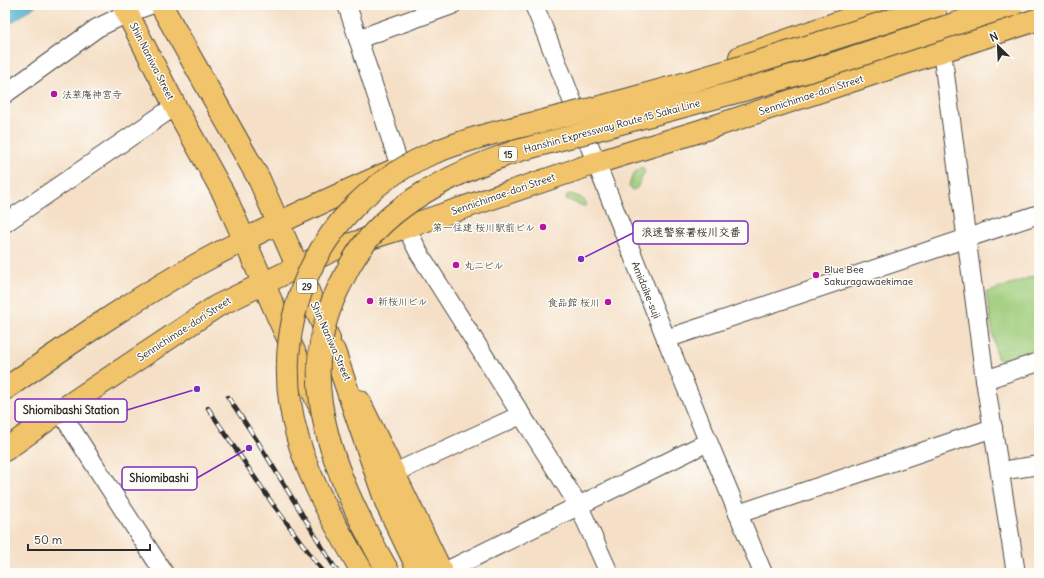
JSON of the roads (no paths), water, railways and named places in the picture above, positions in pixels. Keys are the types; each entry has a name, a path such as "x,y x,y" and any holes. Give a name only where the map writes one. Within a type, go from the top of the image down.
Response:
{"main road":[{"name":"Shin Naniwa Street","path":"161,5 259,179 334,351 442,573"},
{"path":"5,389 114,314 198,264 314,206 400,167 465,146 578,115 888,5"},
{"path":"363,573 331,516 308,468 298,440 291,411 288,379 288,347 293,317 302,288 312,264 325,241 341,220 358,203 397,172 424,157 452,145 510,128 631,99 686,84 830,40 937,5"},
{"name":"Hanshin Expressway Route 15 Sakai Line","path":"390,573 355,508 334,459 321,403 318,378 319,355 323,330 330,305 352,261 380,227 417,198 459,174 490,160 517,151 684,107 839,62 1012,5"},
{"name":"Shin Naniwa Street","path":"126,9 175,106 226,198 279,319 397,573"},
{"name":"Sennichimae-dori Street","path":"5,450 60,411 217,306 334,249 406,228 596,162 700,131 1039,19"},
{"path":"334,351 387,505 420,573"}],"street":[{"path":"5,94 126,9 150,5"},
{"path":"347,5 400,167"},
{"path":"358,39 452,5"},
{"name":"Amidaike-suji","path":"534,5 666,339 762,573"},
{"path":"937,5 985,380 1016,573"},
{"path":"5,223 175,106"},
{"path":"666,339 1039,214"},
{"path":"406,228 419,253 579,506 610,573"},
{"path":"985,380 1039,362"},
{"path":"60,411 164,573"},
{"path":"394,473 521,415"},
{"path":"738,514 993,428"},
{"path":"442,573 708,442"},
{"path":"1000,471 1039,465"}],"water":[{"path":"5,5 38,5 5,27"}],"railway":[{"path":"228,397 258,442 338,573"},
{"path":"208,408 272,503 324,573"}],"place":[{"name":"法華庵神宮寺","path":"54,94"},
{"name":"第一住建 桜川駅前ビル","path":"543,227"},
{"name":"浪速警察署桜川交番","path":"581,259"},
{"name":"丸二ビル","path":"456,265"},
{"name":"Blue Bee Sakuragawaekimae","path":"816,275"},
{"name":"新桜川ビル","path":"370,301"},
{"name":"食品館 桜川","path":"608,302"},
{"name":"Shiomibashi Station","path":"197,389"},
{"name":"Shiomibashi","path":"249,448"}]}
